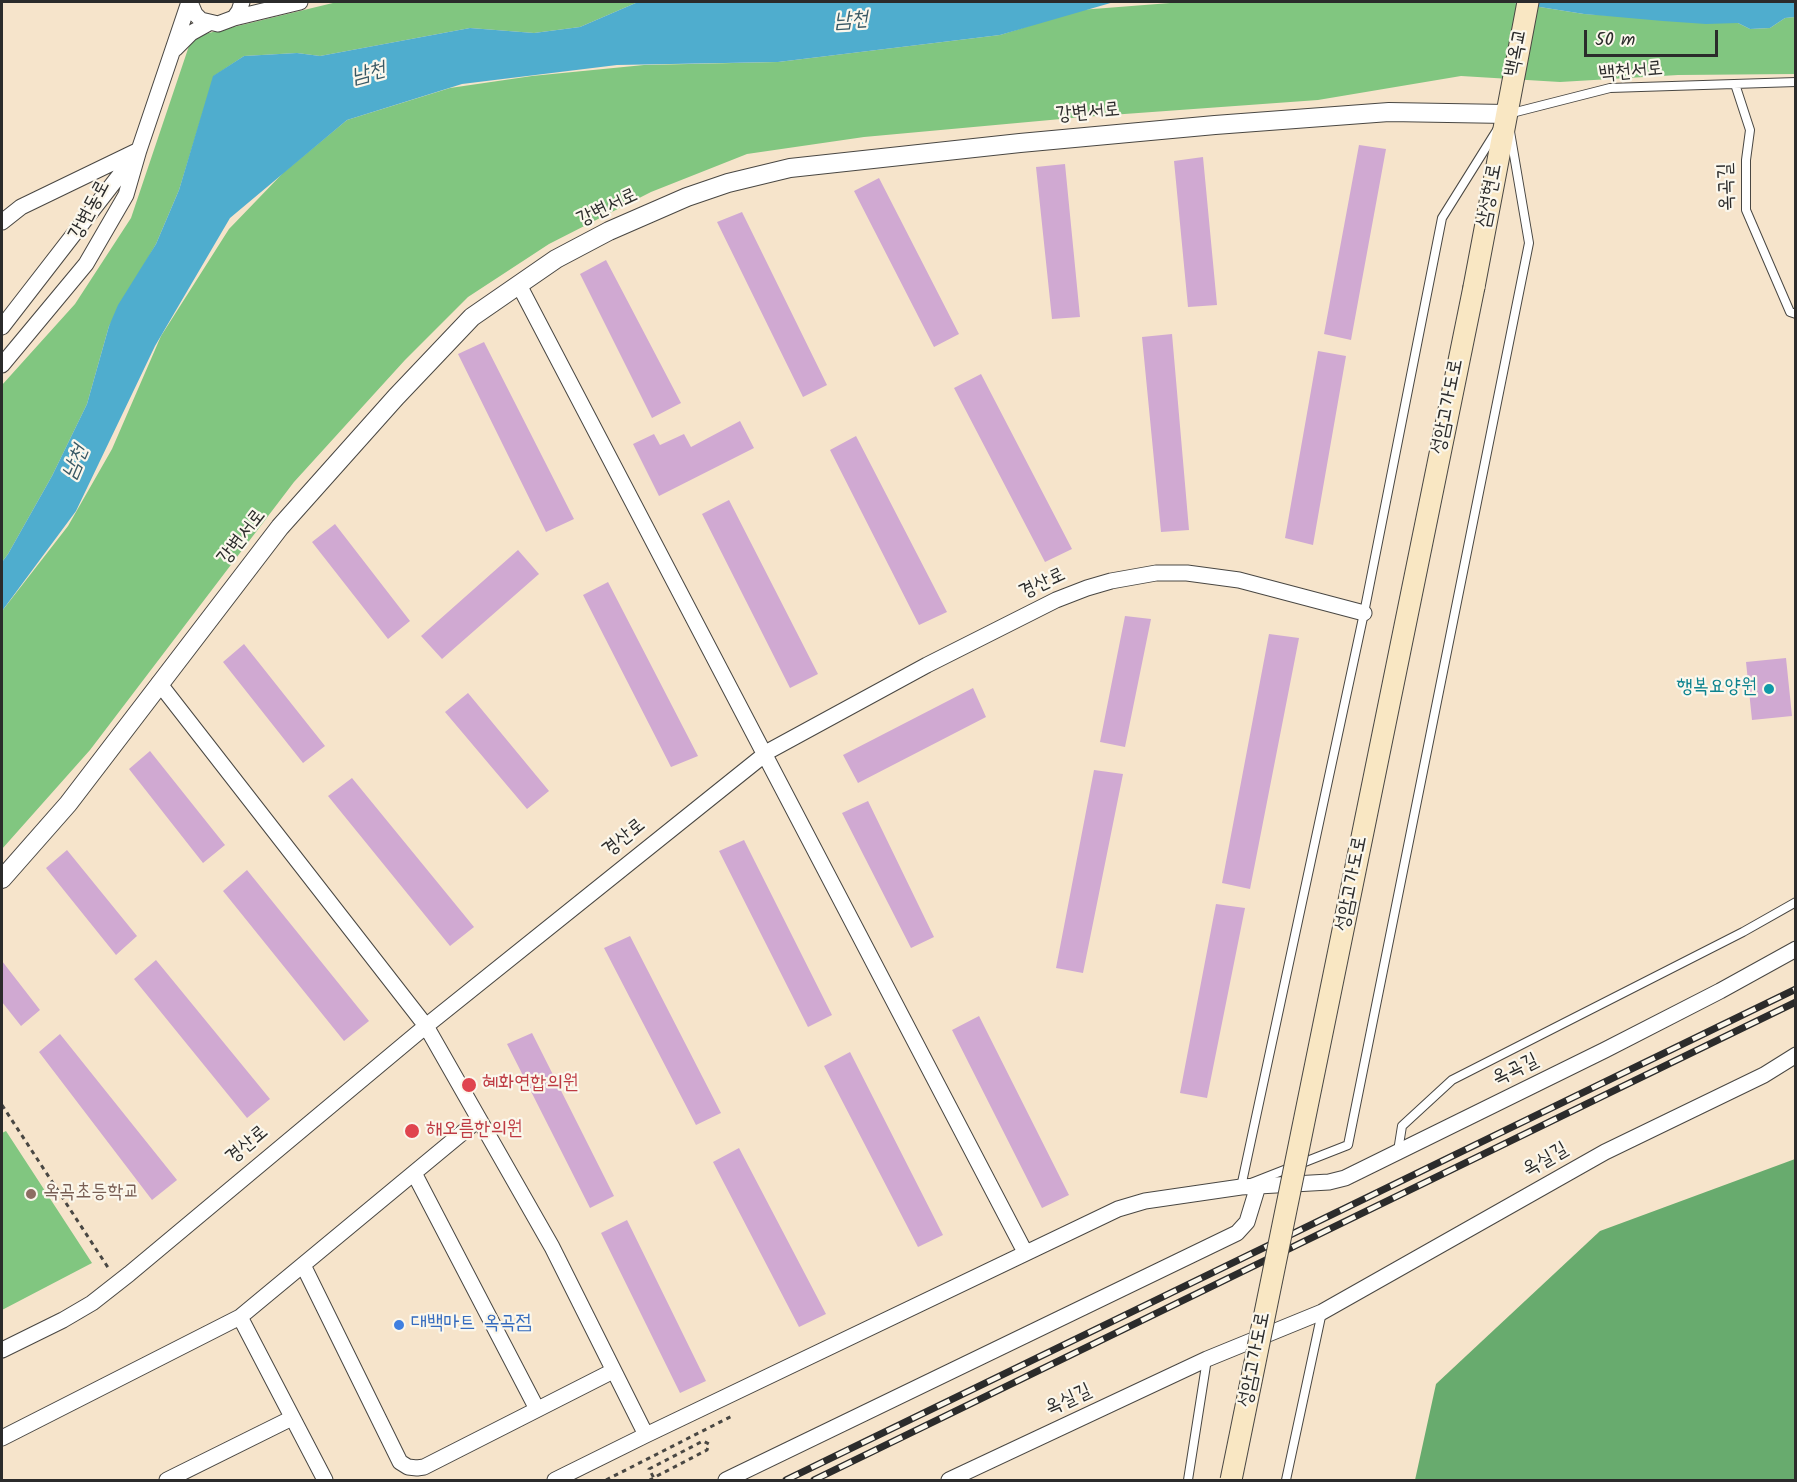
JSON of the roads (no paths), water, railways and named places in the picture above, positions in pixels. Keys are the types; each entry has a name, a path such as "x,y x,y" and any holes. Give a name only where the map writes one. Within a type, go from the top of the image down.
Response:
{"main road":[{"name":"백옥교","path":"1508,109 1528,2"},
{"name":"삼성현로","path":"1474,287 1508,109"},
{"name":"성암고가도로","path":"1232,1480 1474,287"}],"street":[{"name":"강변동로","path":"189,2 195,14 209,24"},
{"name":"강변동로","path":"2,365 87,264 126,195 189,2"},
{"path":"234,18 242,2"},
{"name":"강변동로","path":"173,51 191,33 209,24 226,22 270,4 300,2"},
{"name":"강변서로","path":"2,879 68,804 280,527 356,440 472,317 556,259 609,231 687,197 728,183 790,168 1020,143 1261,122 1389,112 1508,109"},
{"path":"2,222 21,207 139,150"},
{"path":"2,327 139,150"},
{"path":"519,285 1025,1252"},
{"name":"경산로","path":"2,1350 63,1320 92,1303 118,1283 426,1026 769,751 927,665 1056,600 1087,588 1135,575 1187,573 1239,580 1364,613"},
{"path":"159,683 426,1026 552,1246 646,1435"},
{"name":"옥곡길","path":"555,1480 1118,1209 1145,1201 1241,1187 1329,1182 1345,1178 1605,1050 1796,949"},
{"name":"옥실길","path":"950,1480 1207,1359 1322,1312 1605,1152 1764,1075 1796,1055"},
{"path":"2,1438 240,1317 479,1119"},
{"path":"414,1173 537,1409"},
{"path":"726,1480 1237,1233 1247,1222 1258,1186"},
{"path":"303,1265 400,1462 408,1467 424,1467 613,1371"},
{"path":"240,1317 326,1480"},
{"path":"167,1480 292,1418"}],"lane":[{"name":"백천서로","path":"1508,109 1610,88 1796,82"},
{"name":"옥곡길","path":"1735,84 1750,130 1746,160 1746,210 1791,312 1796,314"},
{"path":"1241,1187 1364,613 1442,218 1508,109"},
{"path":"1241,1187 1348,1145 1529,243 1508,109"},
{"path":"1398,1152 1402,1126 1452,1080 1743,932 1796,902"},
{"path":"1286,1480 1322,1312"},
{"path":"1188,1480 1207,1359"}],"water":[{"name":"남천","path":"638,2 1114,2 1000,35 778,62 617,65 462,84 347,120 230,218 155,346 76,511 2,611 2,562 52,476 87,404 109,326 118,305 156,244 179,190 213,76 244,56 297,53 320,56 470,28 534,33 580,27"},
{"path":"1508,2 1795,2 1795,17 1785,18 1770,28 1750,29 1738,23 1706,24 1584,14"}],"railway":[{"path":"786,1480 1796,989"},
{"path":"814,1480 1796,1002"}],"place":[{"name":"행복요양원","path":"1769,689"},
{"name":"혜화연합의원","path":"469,1085"},
{"name":"해오름한의원","path":"412,1131"},
{"name":"옥곡초등학교","path":"31,1194"},
{"name":"대백마트 옥곡점","path":"399,1325"}]}
